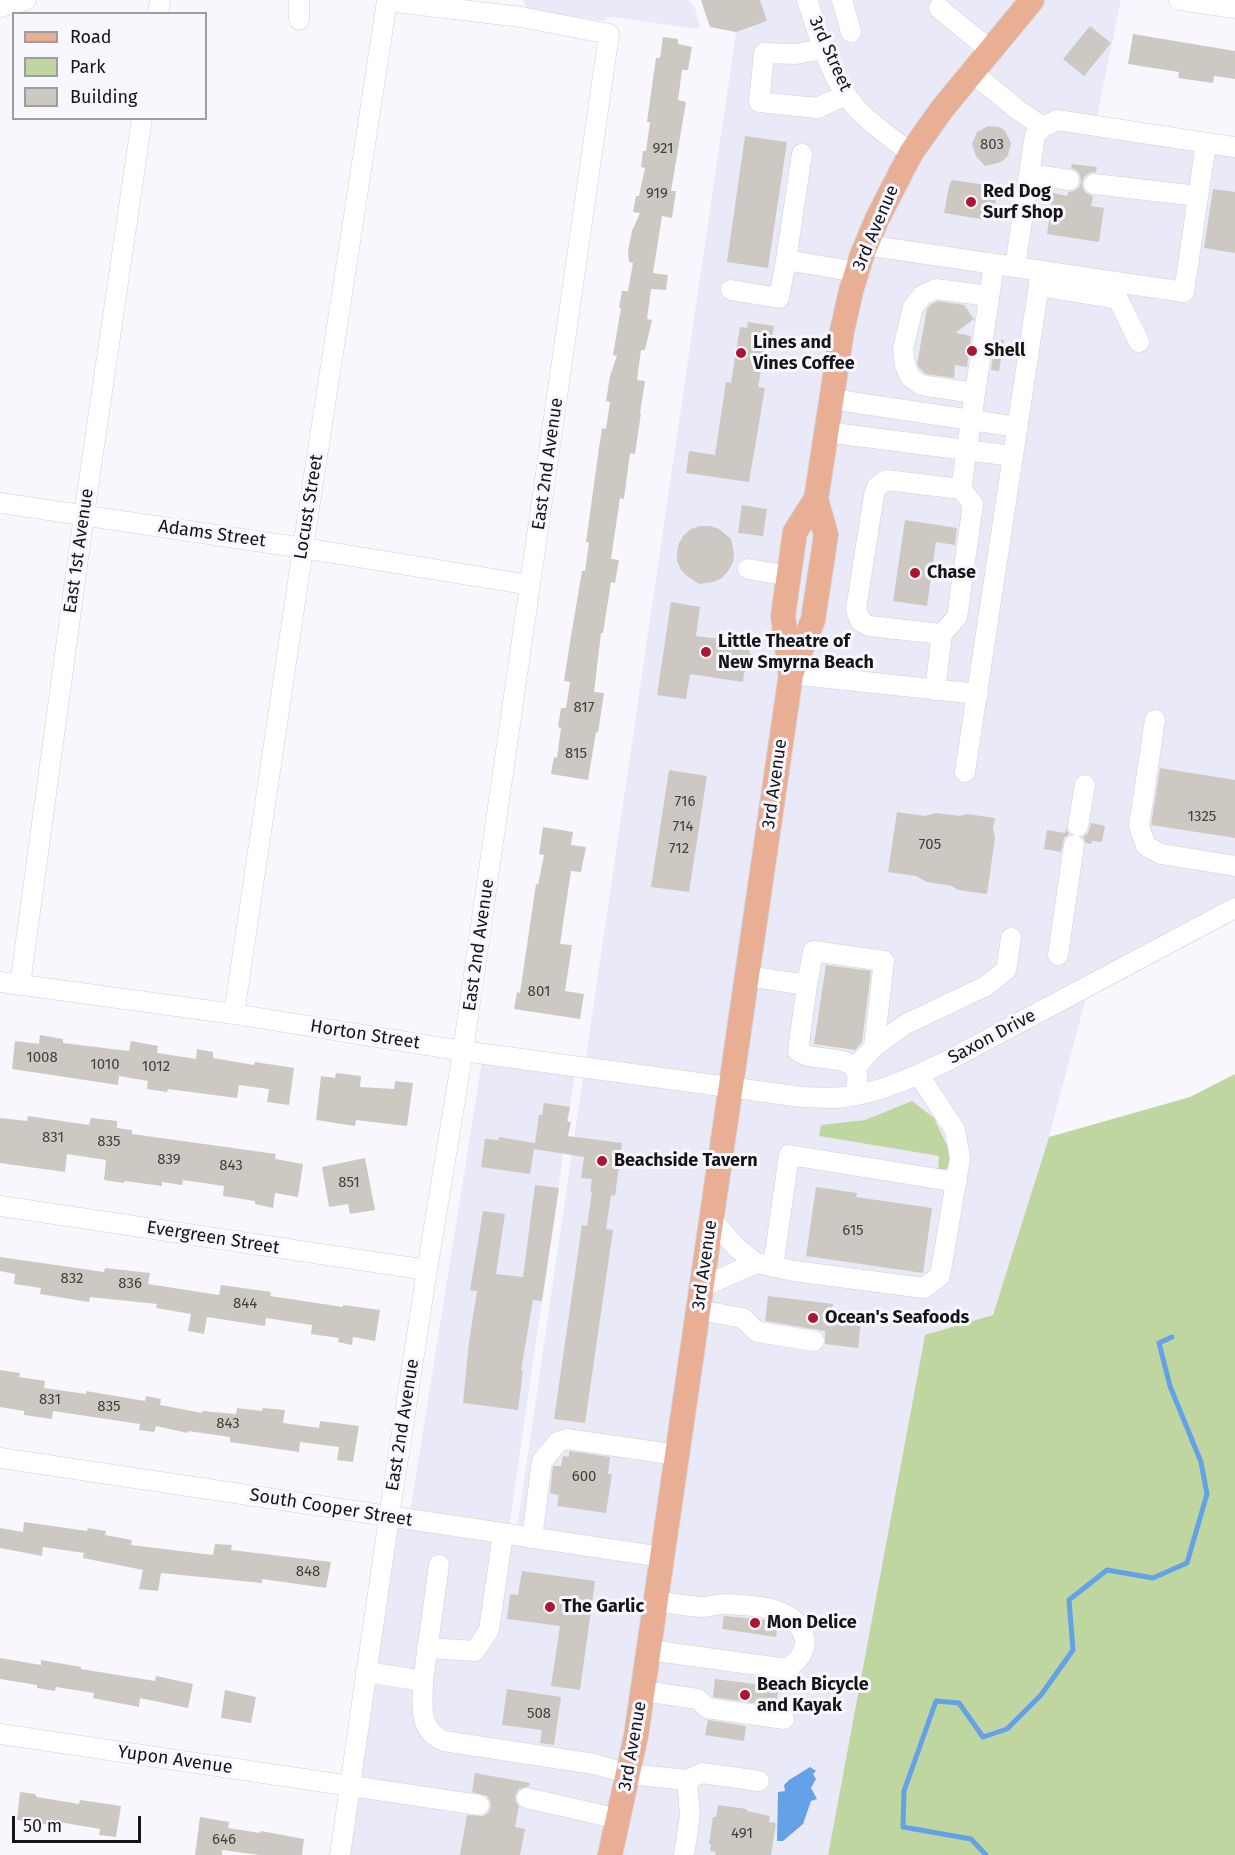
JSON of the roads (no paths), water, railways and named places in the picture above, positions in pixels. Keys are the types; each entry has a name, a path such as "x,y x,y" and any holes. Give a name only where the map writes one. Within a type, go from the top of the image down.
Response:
{"main road":[{"name":"3rd Avenue","path":"791,674 783,616 795,532 816,499 842,331 857,272 892,187 911,153 942,109 1032,0"},
{"name":"3rd Avenue","path":"610,1855 629,1774 643,1691 791,674 813,620 826,535 816,499"}],"street":[{"path":"0,7 26,0"},
{"path":"299,0 299,20"},
{"name":"3rd Street","path":"807,0 824,49 846,95 860,113 911,153"},
{"path":"842,0 851,32"},
{"path":"1179,0 1235,8"},
{"path":"387,1 518,9"},
{"name":"Locust Street","path":"234,1014 387,1"},
{"path":"939,8 990,50"},
{"name":"East 2nd Avenue","path":"340,1855 389,1517 463,1051 609,34 518,9"},
{"path":"824,49 796,54 764,53 759,102 817,108 846,95"},
{"path":"973,73 1018,110 1043,127"},
{"name":"East 1st Avenue","path":"20,985 84,515 142,120"},
{"path":"1015,267 1035,135 1043,127 1057,120 1235,147"},
{"path":"1040,279 1184,292 1206,143"},
{"path":"731,290 779,297 802,154"},
{"path":"1029,174 1069,180"},
{"path":"1095,184 1198,196"},
{"path":"867,245 1015,267 1040,279 1118,298 1139,342"},
{"path":"786,260 857,272"},
{"path":"961,489 994,264"},
{"path":"965,772 1040,279"},
{"path":"974,393 921,386 910,377 905,365 903,349 913,307 922,295 936,289 989,296"},
{"path":"831,399 1018,427"},
{"path":"826,432 1014,456"},
{"path":"935,690 942,634 957,617 973,504 961,489 886,480 877,487 874,495 856,609 860,621 869,626 942,634"},
{"name":"Adams Street","path":"0,503 303,548 530,585"},
{"path":"748,569 789,576"},
{"path":"791,674 978,694"},
{"path":"1155,720 1139,826 1146,846 1161,854 1235,866"},
{"path":"1058,955 1085,785"},
{"name":"Saxon Drive","path":"731,1087 824,1098 855,1095 919,1075 1235,908"},
{"path":"855,1068 874,1047 906,1024 986,986 1006,970 1011,938"},
{"path":"855,1095 858,1074 855,1068 843,1060 805,1056 798,1051 813,951 884,961 874,1047"},
{"path":"747,976 807,985"},
{"name":"Horton Street","path":"0,982 234,1014 463,1051 731,1087"},
{"path":"711,1220 737,1248 765,1265 924,1288 940,1276 960,1158 955,1130 919,1075"},
{"path":"765,1265 789,1155 957,1182"},
{"name":"Evergreen Street","path":"0,1206 427,1270"},
{"path":"700,1299 765,1265"},
{"path":"700,1299 743,1318 758,1332 814,1341"},
{"path":"532,1538 542,1461 558,1442 567,1439 677,1455"},
{"name":"South Cooper Street","path":"0,1458 662,1557"},
{"path":"427,1648 475,1651 480,1644 489,1630 503,1534"},
{"path":"440,1565 423,1680 425,1726 434,1737 486,1749 594,1764 629,1774 687,1780 702,1773 759,1781"},
{"path":"649,1650 787,1669 800,1660 806,1642 802,1629 789,1615 765,1607 723,1604 703,1607 656,1601"},
{"path":"366,1672 423,1680"},
{"path":"643,1691 698,1699 707,1708 784,1719"},
{"name":"Yupon Avenue","path":"0,1734 479,1805"},
{"path":"684,1855 690,1815 687,1780"},
{"path":"527,1798 619,1819"}],"water":[{"path":"810,1767 816,1771 813,1774 816,1779 811,1788 817,1799 811,1801 803,1824 783,1841 777,1841 778,1792 785,1791 784,1785 789,1780"}],"waterway":[{"path":"986,1855 971,1839 903,1827 904,1791 936,1701 959,1703 983,1737 1007,1729 1041,1695 1073,1650 1069,1600 1107,1570 1153,1578 1187,1563 1207,1494 1201,1462 1170,1386 1159,1343 1172,1337"}],"place":[{"name":"Red Dog Surf Shop","path":"971,202"},
{"name":"Shell","path":"972,351"},
{"name":"Lines and Vines Coffee","path":"741,353"},
{"name":"Chase","path":"915,573"},
{"name":"Little Theatre of New Smyrna Beach","path":"706,652"},
{"name":"Beachside Tavern","path":"602,1161"},
{"name":"Ocean's Seafoods","path":"813,1318"},
{"name":"The Garlic","path":"550,1607"},
{"name":"Mon Delice","path":"755,1623"},
{"name":"Beach Bicycle and Kayak","path":"745,1695"}]}
